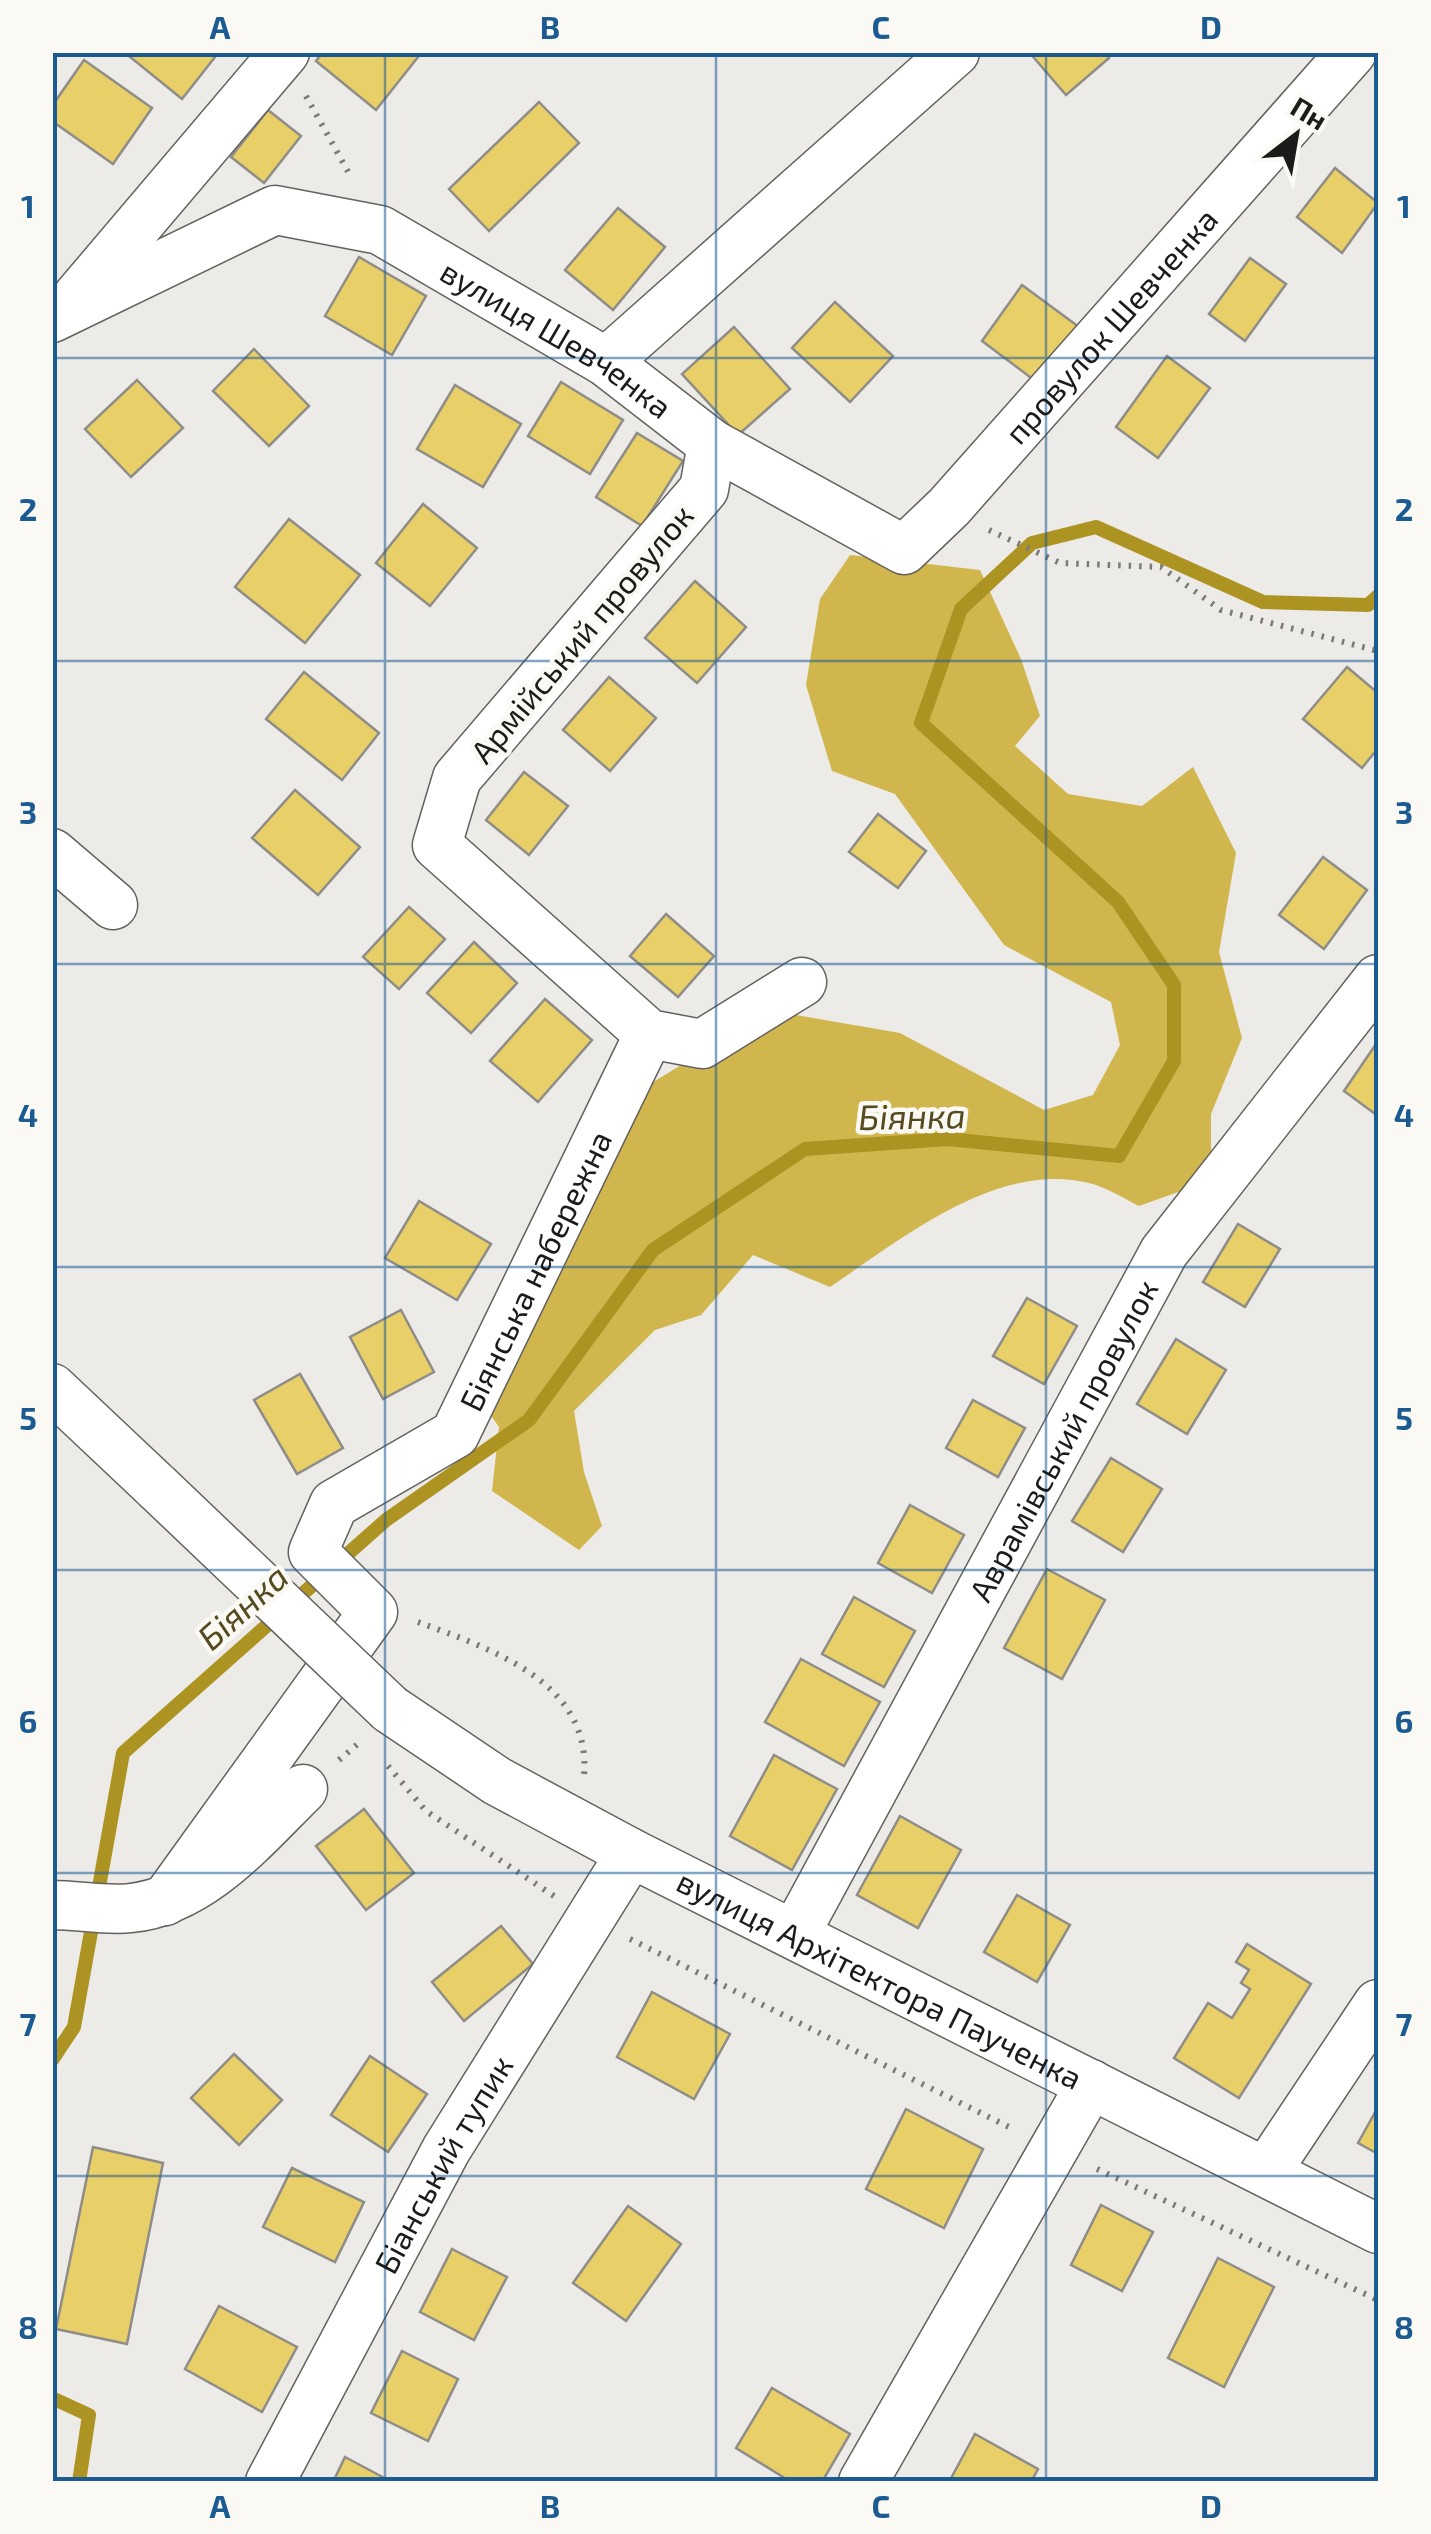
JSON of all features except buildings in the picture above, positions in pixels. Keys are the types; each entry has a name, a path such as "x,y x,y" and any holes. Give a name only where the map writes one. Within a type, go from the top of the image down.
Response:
{"street":[{"path":"606,362 955,52"},
{"name":"провулок Шевченка","path":"904,550 962,492 1352,52"},
{"path":"56,317 284,53"},
{"name":"вулиця Шевченка","path":"56,317 274,210 380,230 606,362 712,444 904,550"},
{"name":"Армійський провулок","path":"649,1034 438,845 457,778 704,489 712,444"},
{"path":"52,853 113,905"},
{"name":"Аврамівський провулок","path":"795,1934 1164,1252 1378,979"},
{"path":"649,1034 702,1044 802,982"},
{"name":"Біянська набережна","path":"343,1582 334,1504 455,1434 649,1034"},
{"name":"вулиця Архітектора Паученка","path":"52,1388 157,1487 383,1731 497,1781 631,1853 1378,2230"},
{"path":"147,1904 343,1582"},
{"path":"66,1904 147,1904 225,1866 304,1790"},
{"name":"Біанський тупик","path":"270,2482 446,2150 631,1853"},
{"path":"1266,2172 1378,2004"},
{"path":"863,2482 1091,2084"}],"path":[{"path":"284,53 380,230"},
{"path":"990,531 1060,563 1161,566 1221,610 1378,650"},
{"path":"343,1582 420,1623 490,1651 546,1684 571,1708 586,1753 583,1786"},
{"path":"383,1731 426,1811 591,1920 1054,2149 1378,2300"}],"shaded area":[{"path":"850,555 980,570 1021,659 1040,716 1015,746 1068,794 1142,806 1193,767 1236,853 1219,952 1242,1038 1211,1114 1211,1158 1198,1185 1139,1206 1089,1183 1054,1179 985,1193 918,1227 830,1287 753,1255 701,1315 655,1330 574,1411 584,1472 602,1526 579,1550 492,1491 499,1427 482,1403 650,1084 691,1059 790,1014 900,1033 1044,1110 1093,1095 1120,1045 1111,1002 1004,945 895,794 832,771 806,685 820,599"}],"waterway":[{"name":"Біянка","path":"52,2060 74,2027 123,1753 386,1520 529,1420 653,1250 805,1149 948,1139 1119,1156 1174,1061 1174,985 1118,902 921,723 961,609 1032,543 1096,527 1263,602 1368,605 1378,596"},
{"name":"Біянка","path":"52,2398 89,2415 79,2482"}]}
